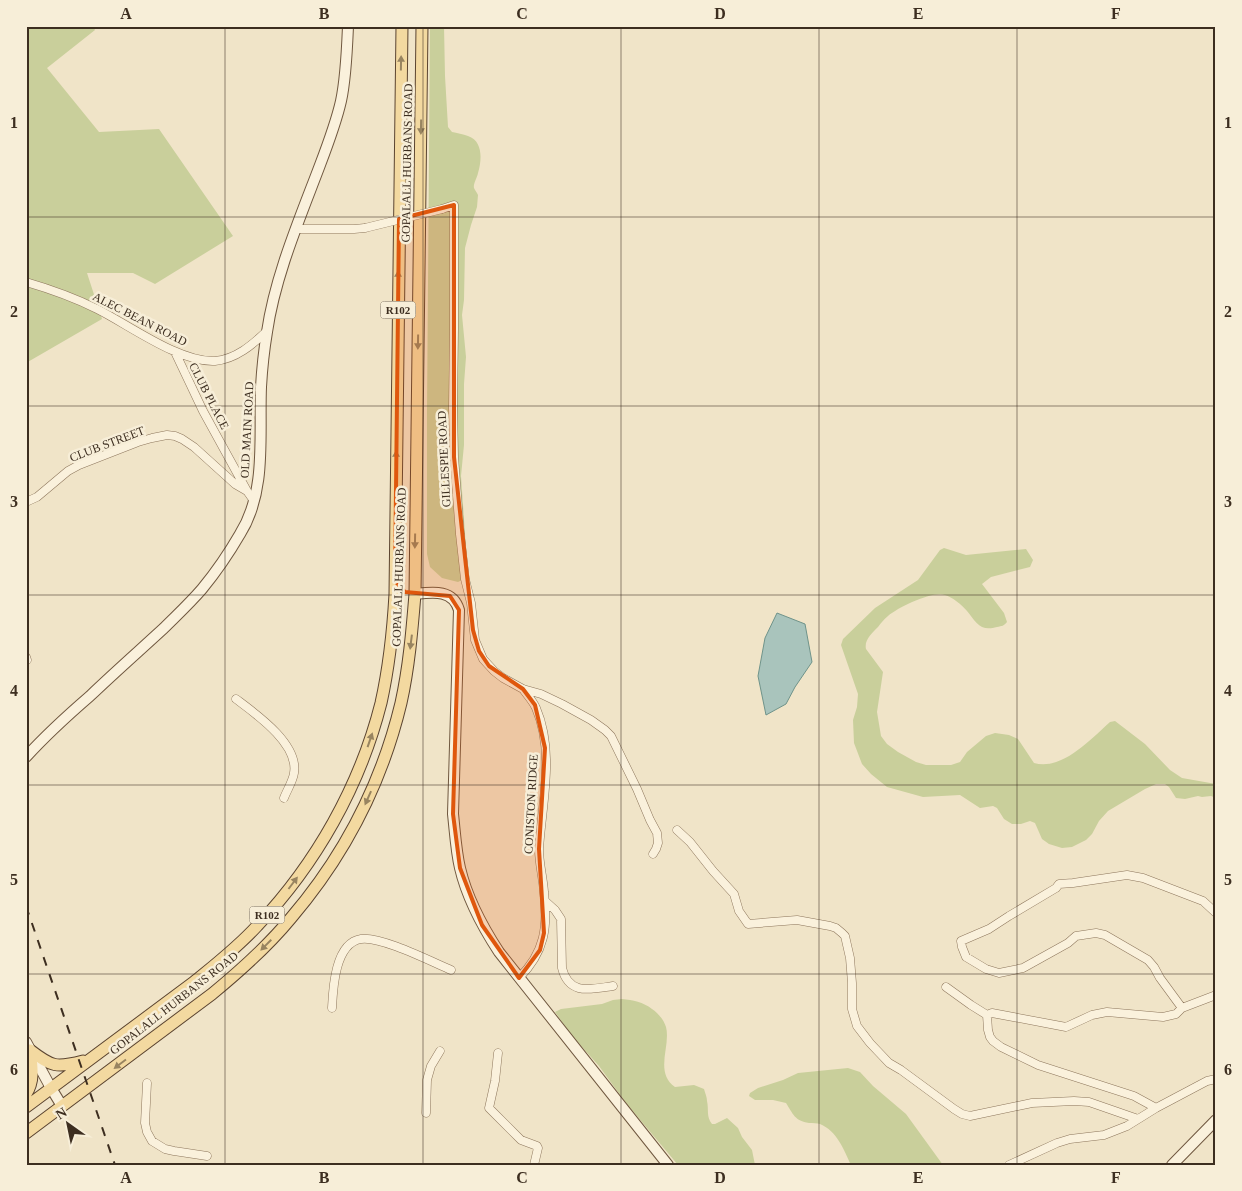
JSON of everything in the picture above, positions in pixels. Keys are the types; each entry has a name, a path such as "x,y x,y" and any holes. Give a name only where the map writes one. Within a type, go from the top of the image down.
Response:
{"main road":[{"name":"GOPALALL HURBANS ROAD","path":"26,1107 194,982 256,928 291,886 316,851 348,794 362,763 373,731 384,687 394,620 402,26"},
{"name":"GOPALALL HURBANS ROAD","path":"26,1133 191,1010 240,970 274,938 317,885 343,846 357,821 381,768 405,683 412,632 422,26"},
{"path":"395,581 405,592 414,594"},
{"path":"394,620 405,600 414,594"},
{"path":"28,1046 45,1061 54,1065 64,1066 90,1059"},
{"path":"26,1094 32,1082 28,1046"}],"street":[{"name":"OLD MAIN ROAD","path":"26,757 55,727 190,602 203,588 242,531 254,501 260,458 261,386 267,331 278,283 333,129 341,100 348,26"},
{"name":"GILLESPIE ROAD","path":"296,229 365,228 454,205 452,408 454,457 465,579 471,603 473,630 479,652 494,671 523,689"},
{"name":"ALEC BEAN ROAD","path":"26,282 97,309 175,352 194,359 204,361 235,356 267,331"},
{"name":"CLUB PLACE","path":"175,352 203,411 254,501"},
{"name":"CLUB STREET","path":"26,502 37,497 78,465 138,442 167,435 182,439 194,447 235,484 247,491"},
{"path":"414,594 445,594 454,600 459,610 453,814 459,860 467,890 482,925 499,952 519,978 668,1165"},
{"path":"523,689 541,694 562,704 590,720 611,736 657,833 658,843 652,854"},
{"name":"CONISTON RIDGE","path":"519,978 540,950 544,933 545,901 539,849 546,767 543,732 535,705 523,689"},
{"path":"535,705 537,697 541,694"},
{"path":"236,699 276,732 287,745 294,763 294,774 284,798"},
{"path":"677,830 690,842 734,894 739,911 748,924 797,920 836,928 845,936 850,958 852,1009 857,1026 888,1063 901,1070 954,1110 970,1116 1032,1103 1074,1100 1089,1102 1138,1119"},
{"path":"1182,1008 1148,960 1105,935 1096,933 1076,936 1068,943 1023,968 999,974 986,969 966,957 961,941 989,929 1056,888 1059,884 1126,875 1143,878 1184,893 1203,901 1216,912"},
{"path":"545,901 561,919 562,968 570,984 583,989 613,986"},
{"path":"332,1008 333,991 340,959 351,943 360,939 374,940 394,946 452,970"},
{"path":"946,987 987,1015"},
{"path":"987,1015 992,1013 1066,1027 1092,1015 1107,1012 1163,1017 1176,1014 1182,1008 1216,995"},
{"path":"987,1015 990,1037 1001,1047 1038,1065 1134,1096 1156,1108"},
{"path":"28,1046 62,1106"},
{"path":"426,1113 428,1080 431,1066 440,1051"},
{"path":"498,1053 496,1081 492,1092 490,1108 521,1140 537,1146 534,1165"},
{"path":"1009,1165 1057,1143 1070,1139 1104,1135 1127,1126 1156,1108 1216,1079"},
{"path":"146,1083 144,1114 147,1132 152,1142 165,1149 208,1156"},
{"path":"1172,1165 1216,1120"}],"highlighted area":[{"path":"454,205 454,457 473,630 479,651 489,666 523,689 535,705 545,748 539,849 544,933 540,950 519,978 482,925 460,868 453,814 459,610 450,596 405,592 395,581 399,219"}],"green space":[{"path":"26,26 93,26 95,30 47,68 99,132 159,129 233,236 155,284 133,273 87,273 102,319 26,363"},
{"path":"430,26 444,26 448,127 452,132 473,138 479,146 481,157 474,186 478,195 477,207 465,248 462,315 466,357 464,445 461,476 468,577 458,582 442,578 430,567 427,554"},
{"path":"944,548 966,555 1026,549 1033,560 1030,567 991,577 982,584 1004,613 1007,622 1003,626 982,627 957,602 948,596 939,594 916,601 893,612 871,634 866,643 866,649 883,672 877,712 881,736 887,744 916,762 926,765 951,765 960,762 967,752 986,736 995,733 1009,735 1018,739 1034,763 1045,764 1065,758 1075,752 1110,722 1115,721 1145,744 1170,770 1182,778 1216,784 1216,798 1198,796 1185,799 1176,798 1165,784 1156,784 1108,811 1086,840 1072,847 1062,848 1049,844 1042,839 1035,823 1030,821 1012,824 1004,819 997,808 993,806 980,808 960,795 923,797 887,787 871,774 862,764 854,743 853,720 858,694 841,645 843,639 875,608 918,580 940,550"},
{"path":"622,999 645,1005 660,1017 665,1024 667,1034 664,1066 665,1074 669,1081 675,1087 694,1085 704,1089 707,1098 708,1116 712,1124 727,1118 738,1128 752,1150 755,1165 678,1165 626,1103 599,1066 572,1036 555,1012 561,1009 602,1004"},
{"path":"848,1068 860,1072 873,1086 906,1114 943,1165 851,1165 839,1142 826,1127 800,1121 786,1103 773,1100 755,1100 749,1096 750,1093 758,1088 798,1073"}],"water":[{"path":"777,613 805,624 812,662 786,704 766,715 758,676 765,638"}],"railway":[{"path":"26,906 115,1165"}]}
